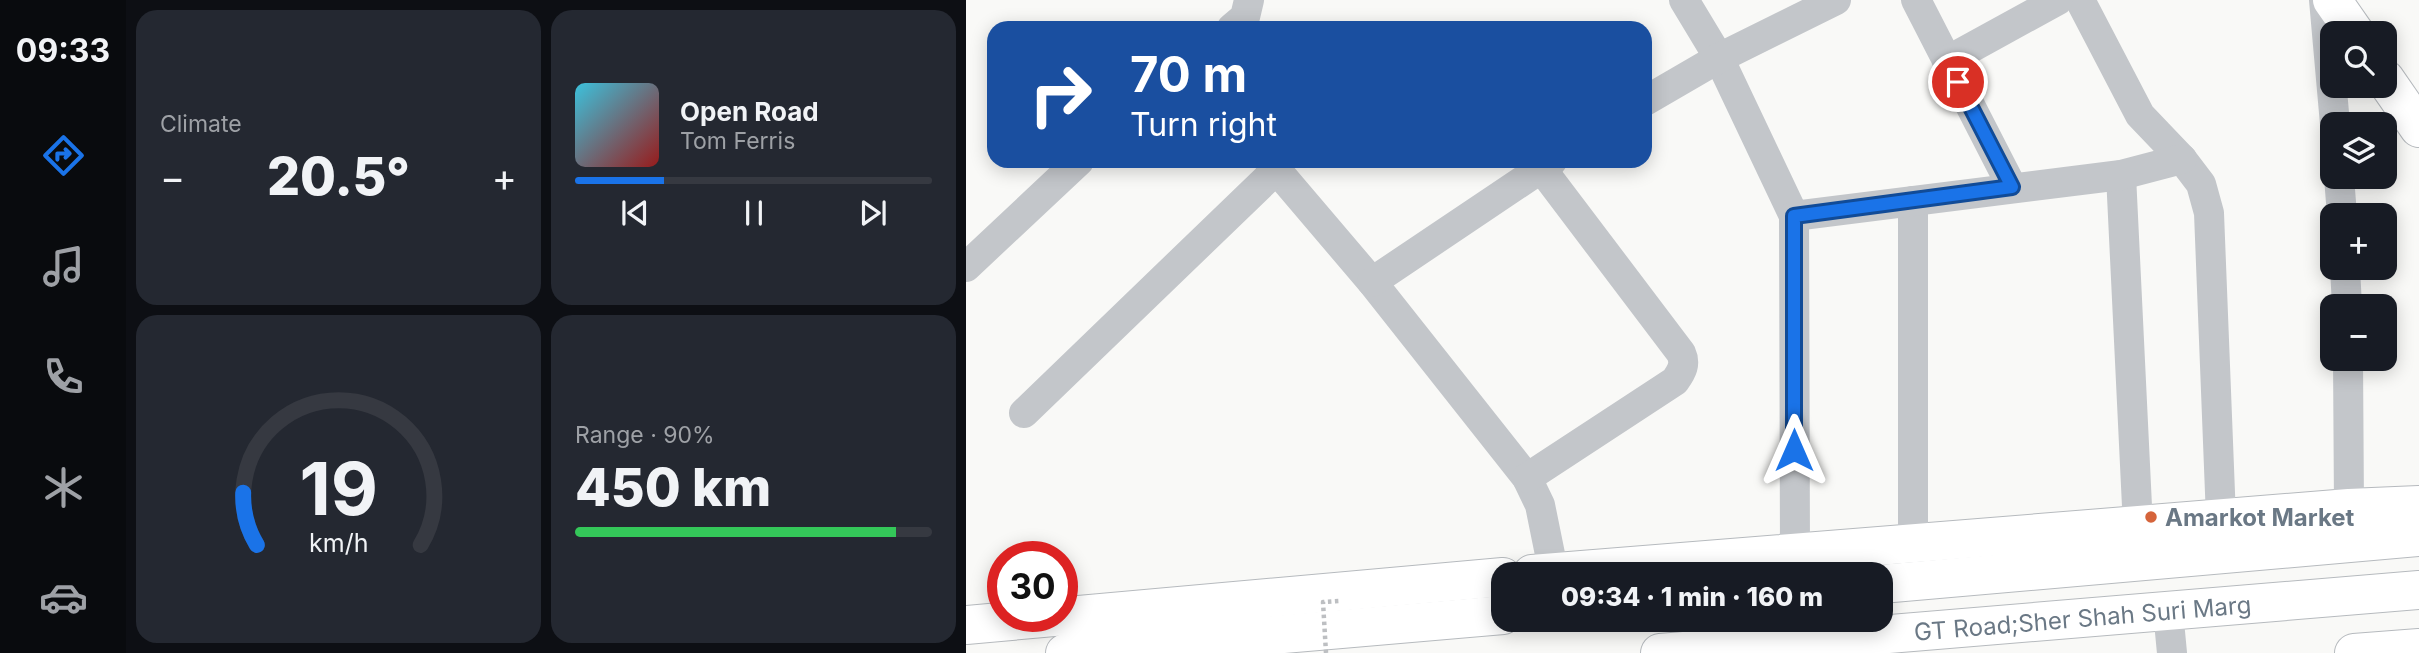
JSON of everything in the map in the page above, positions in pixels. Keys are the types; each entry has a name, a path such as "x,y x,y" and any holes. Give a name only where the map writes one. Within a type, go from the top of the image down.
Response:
{"main road":[{"path":"2332,0 2347,21"},
{"path":"2397,96 2419,128"},
{"path":"1691,562 2138,527 2221,518 2419,505"},
{"name":"GT Road;Sher Shah Suri Marg","path":"1893,583 2419,537"},
{"path":"966,625 1491,578"},
{"name":"GT Road;Sher Shah Suri Marg","path":"1660,653 1770,648 2419,590"},
{"path":"1065,653 1491,616"},
{"path":"2354,653 2419,648"}],"street":[{"path":"1240,21 1245,17 1249,0"},
{"path":"1684,0 1719,58 1794,216 1795,554"},
{"path":"1652,97 1719,58 1836,0"},
{"path":"1916,0 2012,187"},
{"path":"1947,61 2058,0"},
{"path":"2080,0 2140,115 2182,159 2201,184 2209,213 2221,518"},
{"path":"2324,0 2334,112"},
{"path":"1794,216 2121,175 2182,159"},
{"path":"966,267 1072,168"},
{"path":"1024,412 1269,168"},
{"path":"1275,168 1372,282 1527,478 1540,505 1546,562"},
{"path":"1372,282 1540,168"},
{"path":"1527,478 1675,381 1684,361 1681,353 1549,168"},
{"path":"2121,175 2138,527"},
{"path":"1913,201 1913,543"},
{"path":"2348,371 2349,508"},
{"path":"2168,611 2172,653"}],"path":[{"path":"1326,653 1323,602 1339,601"}],"place":[{"name":"Amarkot Market","path":"2151,517"}],"route":[{"path":"1794,450 1794,216 2012,187 1958,82"}]}
